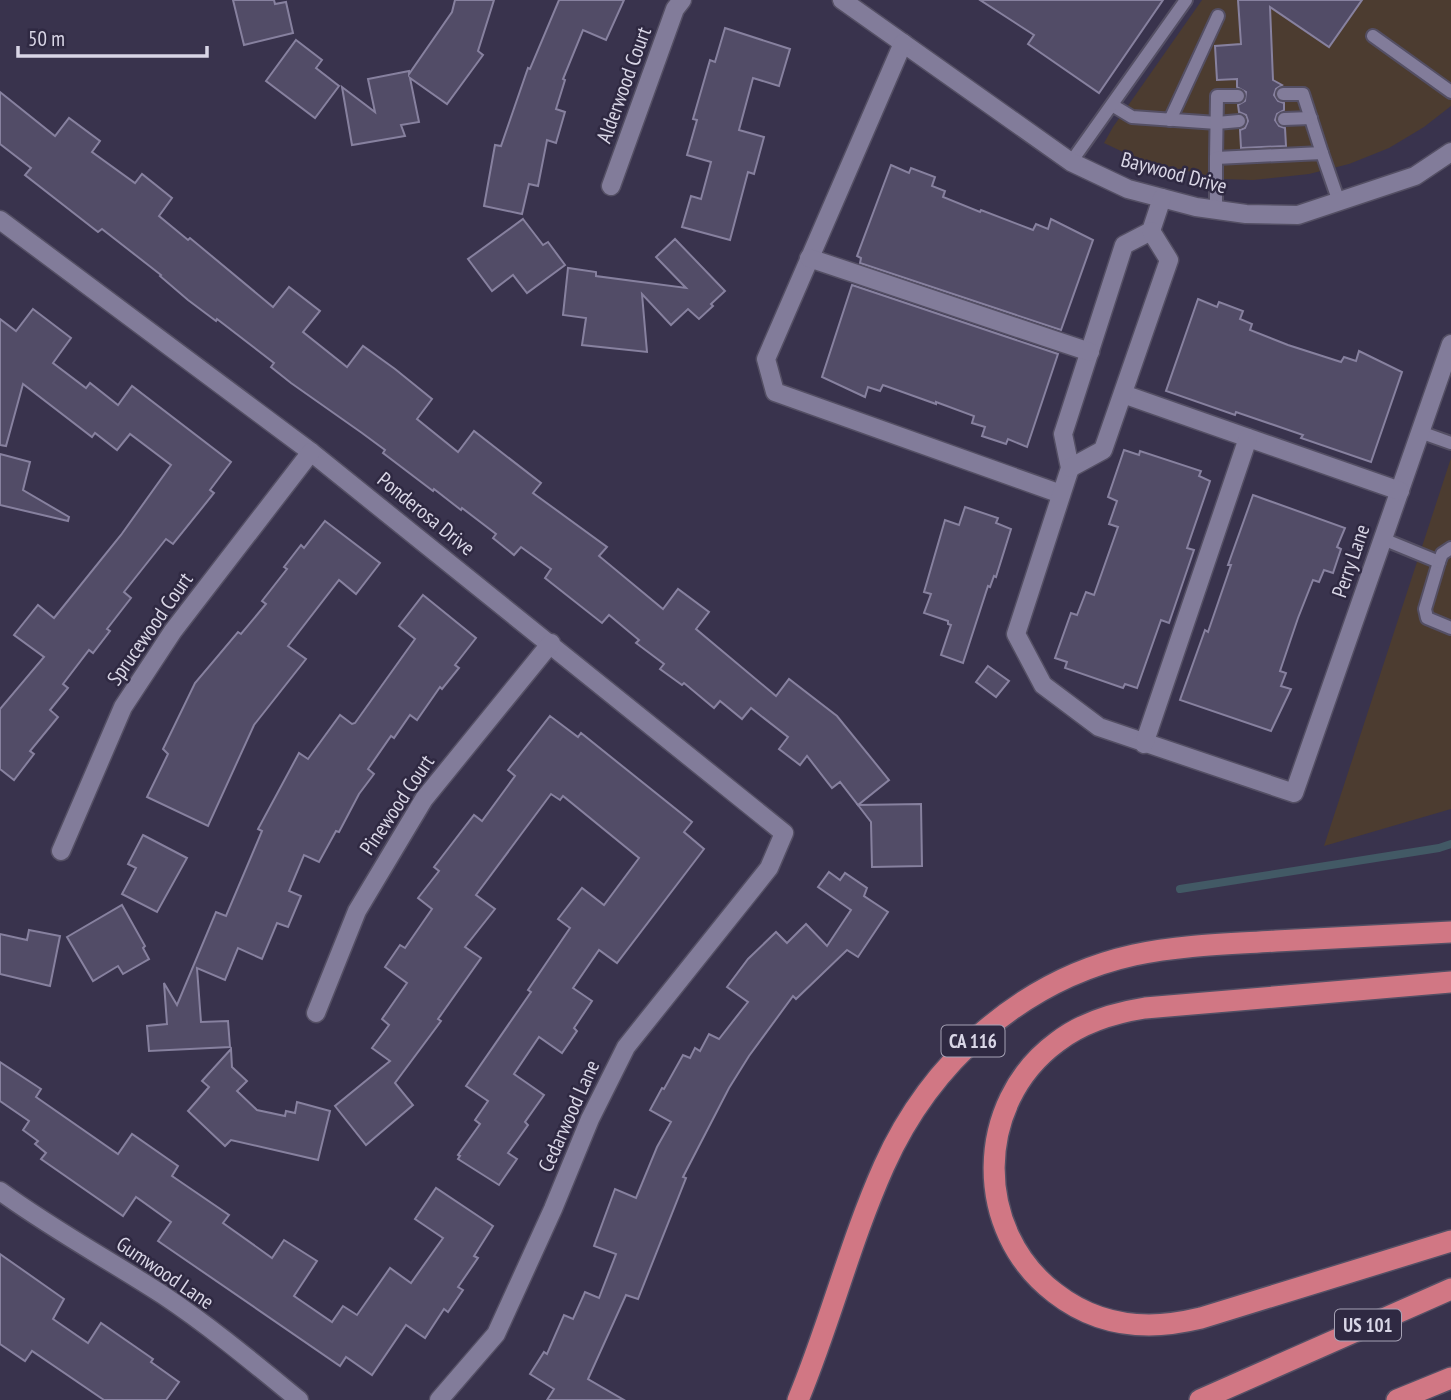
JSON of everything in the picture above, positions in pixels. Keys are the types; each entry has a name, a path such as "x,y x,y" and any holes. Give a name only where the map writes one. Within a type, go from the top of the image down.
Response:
{"highway":[{"name":"CA 116","path":"798,1400 874,1191 897,1140 910,1116 943,1071 1004,1014 1052,985 1078,973 1158,951 1214,945 1451,932"},
{"path":"1451,982 1145,1008 1092,1021 1068,1034 1046,1051 1019,1081 997,1130 993,1170 995,1197 1002,1223 1030,1270 1048,1289 1071,1304 1095,1316 1122,1323 1161,1325 1201,1318 1451,1241"},
{"name":"US 101","path":"1200,1400 1451,1289"},
{"path":"1397,1400 1451,1378"},
{"path":"1434,1400 1451,1391"}],"street":[{"name":"Alderwood Court","path":"611,186 675,9 682,0"},
{"name":"Baywood Drive","path":"842,0 1070,162 1128,189 1162,198 1246,214 1298,215 1415,176 1451,152"},
{"path":"902,43 766,359 775,391 1061,494"},
{"path":"1162,198 1151,231 1124,245 1063,434 1070,468 1016,634 1043,685 1099,727 1144,744 1248,438"},
{"name":"Ponderosa Drive","path":"3,229 311,452 784,833 769,868"},
{"path":"1070,468 1103,450 1169,260 1151,231"},
{"path":"810,258 1090,352"},
{"name":"Perry Lane","path":"1144,744 1294,793 1449,355"},
{"path":"1123,394 1400,491"},
{"name":"Sprucewood Court","path":"61,851 123,707 173,631 311,452"},
{"name":"Pinewood Court","path":"316,1013 356,911 424,799 551,643"},
{"name":"Cedarwood Lane","path":"439,1400 496,1334 553,1209 590,1119 626,1047 769,868"},
{"name":"Gumwood Lane","path":"0,1191 35,1216 164,1296 299,1400"}],"lane":[{"path":"1070,162 1186,0"},
{"path":"1170,120 1218,16"},
{"path":"1373,36 1451,92"},
{"path":"1283,94 1303,94 1339,202"},
{"path":"1216,210 1217,96 1238,96"},
{"path":"1112,105 1132,117 1217,123 1239,121"},
{"path":"1284,119 1311,118"},
{"path":"1216,158 1322,153"},
{"path":"1420,432 1451,443"},
{"path":"1383,539 1439,562"},
{"path":"1451,548 1442,554 1425,609 1427,618 1451,628"}],"shaded area":[{"path":"1202,0 1451,0 1451,106 1424,127 1389,148 1349,164 1309,174 1253,180 1222,179 1140,160 1104,143"},
{"path":"1451,458 1451,809 1324,846"}],"building":[{"path":"233,0 274,0 275,4 286,2 293,33 244,45"},
{"path":"455,0 494,0 478,51 483,55 447,104 410,78 419,122 401,125 405,136 352,145 342,87 375,112 368,79 409,71 409,74 452,12"},
{"path":"559,0 624,0 606,40 583,30 563,79 565,80 556,109 565,112 556,143 547,140 538,186 529,184 522,214 484,206 495,145 501,146 528,68 530,69"},
{"path":"980,0 1163,0 1099,93 1028,44 1034,35"},
{"path":"1238,0 1362,0 1329,47 1270,7 1273,80 1282,85 1276,89 1274,95 1278,101 1284,103 1284,110 1277,114 1275,120 1279,126 1285,128 1286,146 1241,148 1240,130 1245,128 1248,121 1246,115 1239,112 1238,105 1245,101 1246,92 1237,87 1237,79 1217,80 1215,46 1241,44"},
{"path":"725,28 790,49 779,86 753,78 739,130 764,137 754,174 748,172 730,240 682,227 691,196 701,199 711,162 687,155 697,120 693,119 710,60 715,62"},
{"path":"296,40 322,60 316,68 339,86 315,118 266,81"},
{"path":"0,92 55,136 69,118 100,141 92,152 135,183 142,174 172,198 159,216 188,240 190,238 273,307 289,287 320,311 303,332 347,367 363,346 395,369 432,399 417,419 458,452 474,431 541,483 533,493 607,547 599,556 663,609 678,589 709,612 696,629 776,696 789,679 837,716 889,780 858,805 840,782 832,788 807,756 800,765 779,749 788,737 751,708 742,719 720,701 714,708 684,683 682,685 660,669 664,664 636,643 639,640 609,615 602,623 545,578 551,569 521,547 514,555 493,538 496,534 462,508 461,510 434,489 433,491 383,453 385,450 291,383 271,367 274,363 188,300 102,229 98,232 25,175 31,168 0,144"},
{"path":"891,165 909,173 911,168 935,177 932,186 945,191 943,197 980,212 981,210 1033,230 1036,224 1048,229 1051,219 1093,240 1061,330 860,263 861,258 857,256"},
{"path":"523,219 543,245 548,242 565,265 527,293 513,275 492,291 468,259"},
{"path":"675,239 725,291 711,304 713,306 699,319 688,309 671,325 642,294 647,352 582,345 586,318 563,315 568,268 596,272 596,276 686,288 656,257"},
{"path":"852,285 1058,354 1027,447 1008,439 1006,444 982,436 985,427 972,423 974,416 936,402 883,385 880,391 868,387 865,397 822,377"},
{"path":"1198,299 1217,307 1219,302 1243,311 1240,319 1252,324 1250,330 1288,345 1341,362 1344,357 1356,361 1359,351 1402,372 1371,462 1301,438 1303,435 1166,391"},
{"path":"33,309 71,338 53,363 86,388 90,383 118,405 132,386 231,462 210,490 214,493 173,544 166,539 124,592 131,598 107,629 110,631 93,653 89,650 63,684 68,688 50,710 58,717 30,751 34,754 14,780 0,769 0,709 44,657 14,635 38,605 54,618 121,535 171,465 130,434 117,450 95,433 92,437 23,384 6,446 0,445 0,319 16,331"},
{"path":"1124,450 1139,455 1140,451 1201,471 1199,476 1210,481 1187,548 1194,550 1169,623 1161,620 1137,688 1125,684 1123,688 1065,668 1067,662 1055,658 1071,613 1077,615 1086,592 1094,595 1118,527 1109,524 1117,501 1108,497"},
{"path":"0,454 30,462 23,490 69,517 68,521 0,505"},
{"path":"1253,495 1345,528 1337,547 1341,549 1333,573 1324,570 1319,582 1313,580 1298,618 1280,671 1286,673 1281,686 1291,689 1271,731 1180,700 1205,630 1208,632"},
{"path":"965,507 998,518 996,523 1011,529 996,577 994,576 990,587 988,586 963,663 941,655 951,625 948,621 924,613 931,594 924,592 945,520 959,525"},
{"path":"325,521 380,563 356,594 339,580 288,646 306,659 254,725 208,826 147,797 168,754 163,749 195,683 238,632 241,634 266,604 262,601 287,569 284,567 301,545 304,548"},
{"path":"423,595 476,638 455,665 459,668 442,689 440,687 417,720 410,715 394,738 391,736 368,769 374,774 359,794 319,862 304,855 289,891 301,896 288,927 277,923 262,959 238,948 225,980 197,968 201,1022 228,1021 230,1047 149,1051 147,1026 167,1024 164,983 177,1005 216,912 226,916 262,831 258,829 299,753 308,759 340,715 352,724 355,723 415,639 399,626"},
{"path":"988,666 1009,681 996,697 976,682"},
{"path":"550,716 578,737 581,733 692,822 684,832 704,849 617,963 599,950 573,988 592,1001 562,1053 539,1037 514,1074 544,1095 525,1122 528,1125 508,1153 517,1159 499,1185 458,1159 458,1155 480,1124 475,1120 488,1101 466,1086 531,992 528,990 570,928 558,919 582,888 604,905 639,858 563,796 560,800 551,794 476,895 495,909 465,947 481,958 438,1019 441,1021 395,1083 413,1105 366,1145 335,1106 390,1061 372,1048 389,1025 382,1019 407,983 385,967 400,945 405,948 432,909 418,898 439,871 434,867 474,815 482,821 515,776 508,770"},
{"path":"921,804 922,866 872,867 871,822 858,805"},
{"path":"143,835 187,858 157,912 122,894 136,868 128,864"},
{"path":"829,872 840,880 845,873 867,888 864,896 888,912 858,957 847,950 796,999 793,996 729,1088 683,1177 686,1178 638,1299 626,1295 588,1379 624,1400 547,1400 554,1389 530,1374 544,1352 547,1354 564,1315 573,1319 585,1292 599,1298 616,1254 594,1246 615,1189 636,1198 657,1147 671,1122 650,1110 683,1055 690,1058 695,1048 700,1051 709,1034 719,1039 748,1002 727,987 748,959 776,932 787,943 806,924 827,946 851,910 818,887"},
{"path":"122,905 145,946 143,948 149,959 123,974 118,966 93,981 67,937"},
{"path":"29,930 60,936 50,986 0,974 0,934 27,940"},
{"path":"231,1049 232,1067 247,1081 237,1091 257,1110 285,1116 286,1111 295,1113 297,1102 330,1111 318,1160 231,1140 225,1146 188,1111 209,1087 202,1081"},
{"path":"0,1062 41,1089 36,1097 118,1154 132,1134 178,1166 172,1176 229,1215 223,1223 272,1258 284,1240 317,1261 294,1296 332,1322 343,1306 357,1315 390,1268 411,1283 443,1238 415,1219 436,1188 493,1226 474,1256 478,1258 458,1287 463,1290 448,1312 444,1309 425,1338 406,1325 372,1375 346,1357 340,1366 158,1241 171,1222 136,1197 123,1216 41,1159 46,1153 35,1144 38,1141 23,1130 29,1121 0,1101"},
{"path":"0,1254 64,1299 53,1319 88,1343 101,1323 153,1359 151,1362 179,1382 166,1400 104,1400 32,1351 25,1361 0,1344"}],"waterway":[{"path":"1180,889 1451,844"}]}
